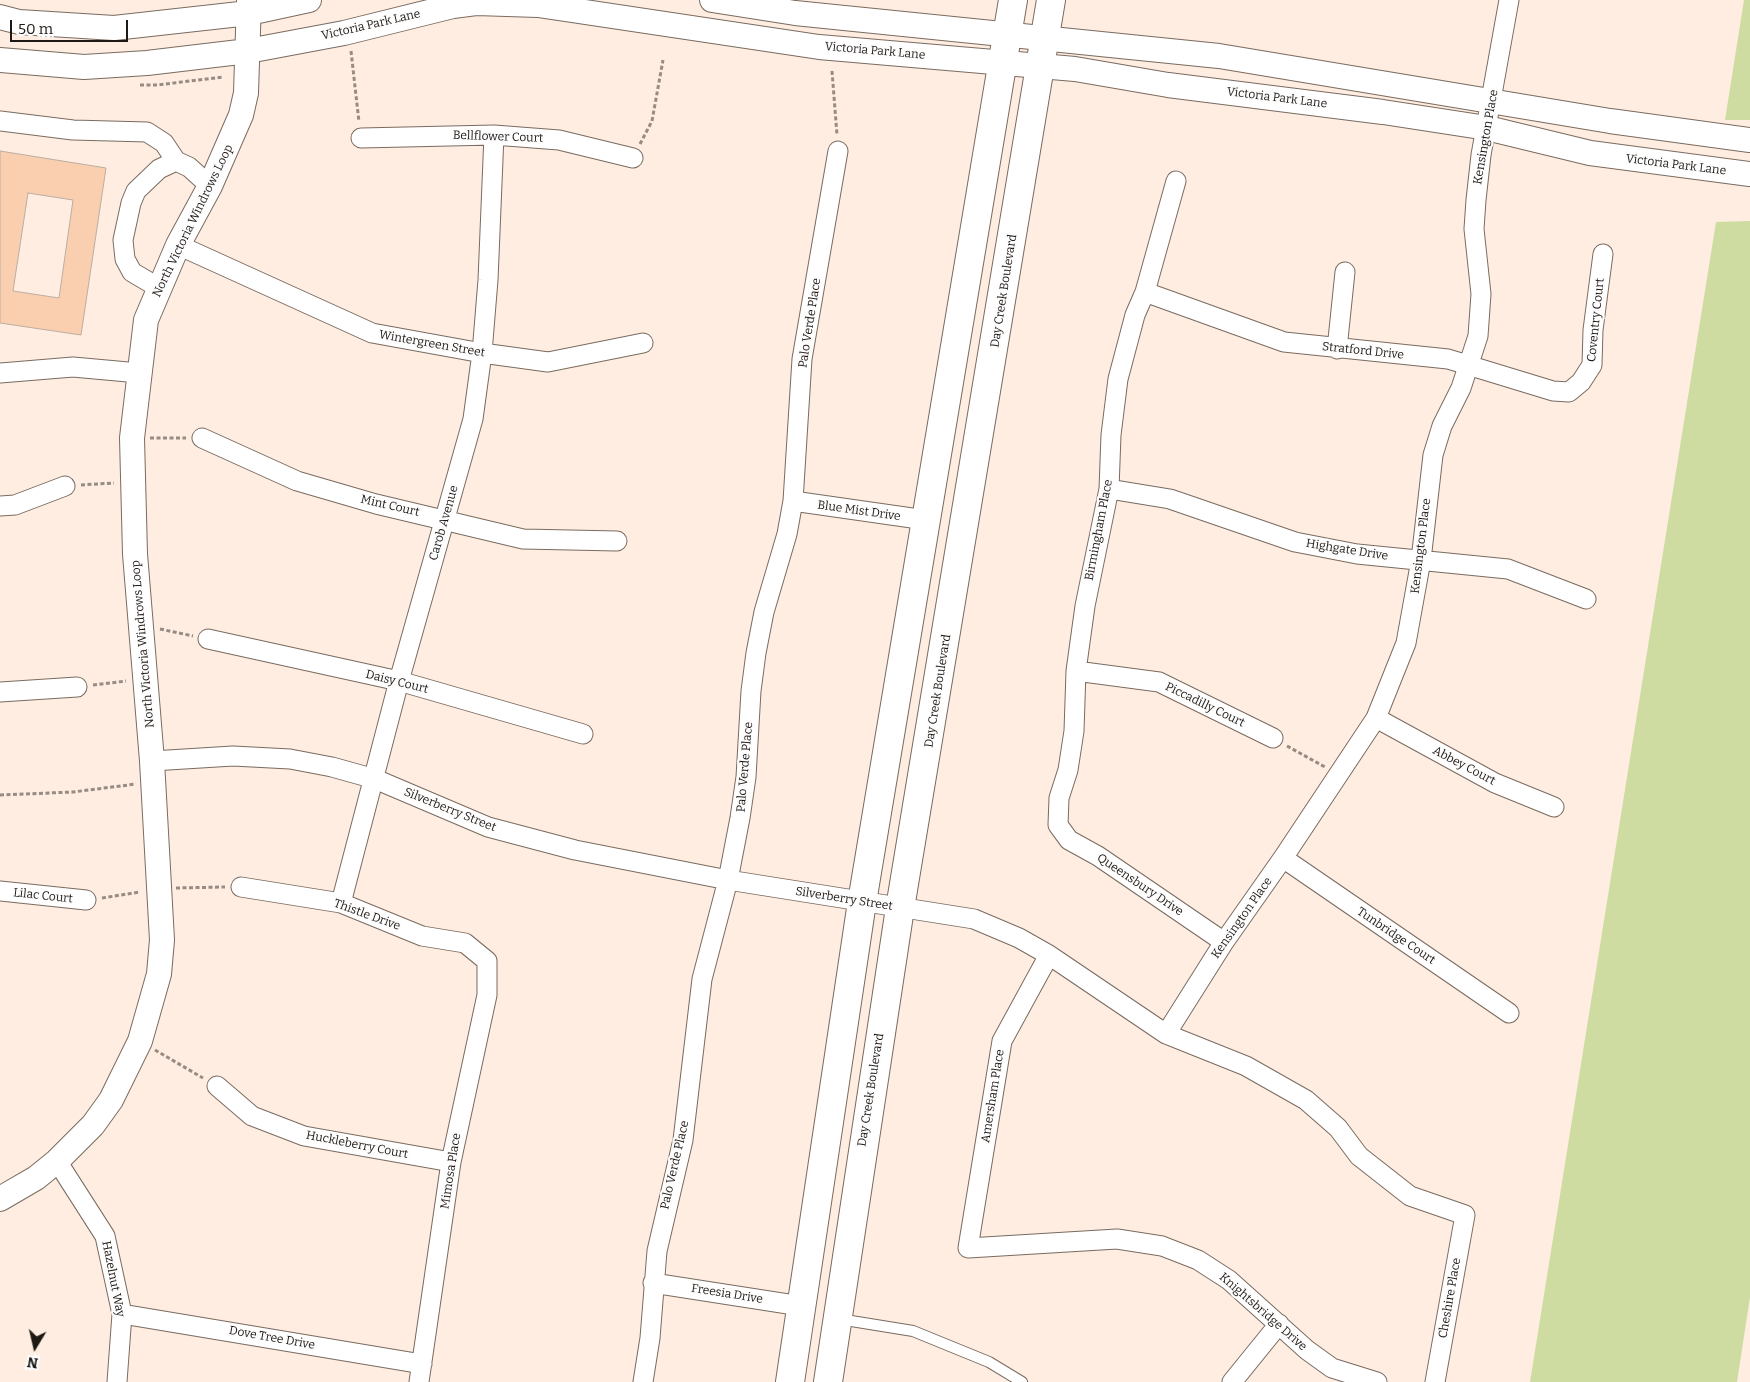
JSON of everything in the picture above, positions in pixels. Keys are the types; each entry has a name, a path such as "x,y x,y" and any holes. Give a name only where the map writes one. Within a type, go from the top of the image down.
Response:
{"main road":[{"path":"790,1382 862,902 1013,0"},
{"name":"Day Creek Boulevard","path":"828,1382 900,908 1051,0"},
{"path":"822,1169 834,1186 820,1302 824,1313 837,1319"}],"street":[{"path":"0,17 19,22 114,28 249,7 309,0"},
{"path":"712,0 795,13 1219,56 1610,121 1750,140"},
{"name":"Kensington Place","path":"1166,1034 1224,942 1284,858 1376,718 1406,643 1421,560 1433,455 1442,426 1461,388 1467,364 1478,336 1481,294 1474,229 1481,155 1509,0"},
{"name":"Victoria Park Lane","path":"0,60 49,66 107,66 248,51 344,33 453,6 504,3 573,10 819,47 1040,65 1487,128 1590,153 1750,174"},
{"name":"North Victoria Windrows Loop","path":"0,1199 36,1178 57,1161 93,1125 111,1100 140,1041 159,974 162,940 153,772 132,482 132,438 146,320 178,245 210,186 241,116 246,93 249,7"},
{"path":"0,121 73,130 147,132 164,143 176,161 189,167 210,186"},
{"name":"Bellflower Court","path":"361,138 494,135 559,140 633,158"},
{"name":"Carob Avenue","path":"342,903 399,682 473,419 482,354 488,280 494,135"},
{"name":"Palo Verde Place","path":"643,1382 650,1338 653,1282 663,1217 683,1140 702,980 728,880 746,777 751,691 756,653 764,612 787,534 793,501 802,359 838,151"},
{"path":"159,288 132,272 125,259 123,240 131,203 136,191 159,169 176,161"},
{"name":"Birmingham Place","path":"1058,825 1059,798 1068,770 1074,732 1076,671 1085,606 1110,489 1111,435 1118,379 1135,315 1145,292 1176,181"},
{"name":"Wintergreen Street","path":"178,245 372,333 482,354 548,362 642,343"},
{"name":"Coventry Court","path":"1581,382 1592,365 1593,330 1603,254"},
{"path":"1337,349 1345,272"},
{"name":"Stratford Drive","path":"1145,292 1284,342 1448,359 1553,391 1569,392 1581,382"},
{"path":"0,373 73,367 139,373"},
{"name":"Mint Court","path":"202,438 297,480 376,504 523,539 616,541"},
{"path":"0,506 15,505 65,486"},
{"name":"Highgate Drive","path":"1110,489 1170,499 1295,542 1357,554 1508,569 1586,599"},
{"name":"Blue Mist Drive","path":"793,501 926,520"},
{"name":"Daisy Court","path":"208,639 399,682 583,734"},
{"name":"Piccadilly Court","path":"1076,671 1159,682 1273,738"},
{"path":"0,692 77,687"},
{"name":"Abbey Court","path":"1376,718 1494,783 1554,807"},
{"name":"Silverberry Street","path":"153,772 233,756 290,759 332,767 374,779 488,827 575,850 728,880 974,920 1019,938 1049,955 1166,1034 1246,1066 1306,1100 1338,1128 1359,1156 1410,1196 1465,1214"},
{"name":"Queensbury Drive","path":"1058,825 1069,840 1098,856 1224,942"},
{"name":"Tunbridge Court","path":"1284,858 1509,1013"},
{"name":"Thistle Drive","path":"241,887 342,903 422,936 465,943 487,960"},
{"name":"Lilac Court","path":"0,891 86,900"},
{"name":"Amersham Place","path":"968,1248 1002,1041 1049,955"},
{"name":"Mimosa Place","path":"421,1373 451,1162 486,995 487,960"},
{"name":"Huckleberry Court","path":"217,1086 252,1116 304,1136 451,1162"},
{"name":"Hazelnut Way","path":"57,1161 105,1236 122,1314 117,1382"},
{"name":"Cheshire Place","path":"1435,1382 1465,1214"},
{"name":"Knightsbridge Drive","path":"968,1248 1117,1239 1162,1246 1198,1260 1229,1280 1307,1350 1332,1368 1377,1382"},
{"name":"Freesia Drive","path":"653,1282 802,1306"},
{"name":"Dove Tree Drive","path":"122,1314 421,1373"},
{"path":"1232,1382 1279,1324"}],"lane":[{"path":"837,1319 913,1331 988,1362 1022,1382"}],"path":[{"path":"350,46 361,138"},
{"path":"633,158 652,121 663,60"},
{"path":"832,71 838,151"},
{"path":"132,438 202,438"},
{"path":"65,486 132,482"},
{"path":"141,625 208,639"},
{"path":"77,687 146,678"},
{"path":"1273,738 1338,775"},
{"path":"0,795 73,792 153,772"},
{"path":"140,1041 217,1086"}],"green space":[{"path":"1744,0 1750,0 1750,120 1725,120"},
{"path":"1750,221 1750,1297 1737,1382 1530,1382 1716,222"}],"building":[{"path":"0,151 106,168 81,335 0,323","holes":["28,193 73,200 59,298 13,291"]}]}
